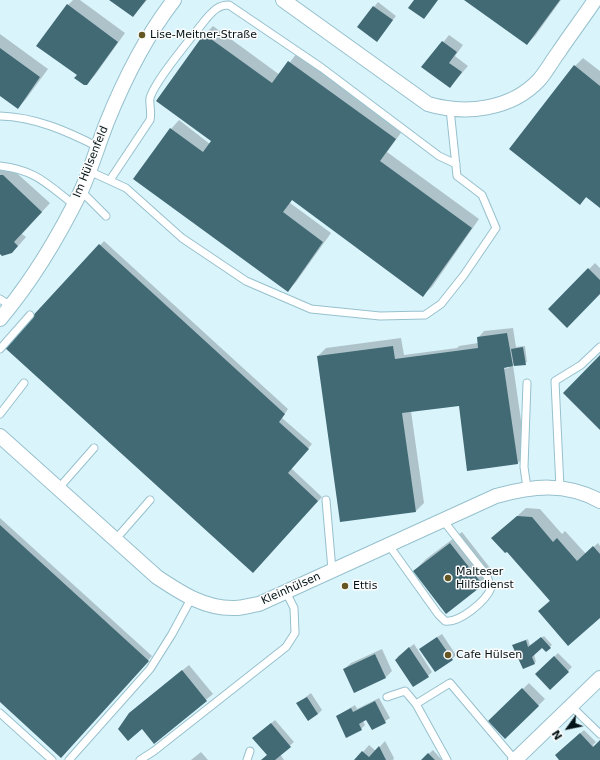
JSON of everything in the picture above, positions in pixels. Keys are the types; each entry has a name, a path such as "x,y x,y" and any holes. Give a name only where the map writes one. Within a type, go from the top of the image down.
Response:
{"street":[{"name":"Im Hülsenfeld","path":"0,319 6,302 38,269 81,191 107,122 134,63 161,17 174,0"},
{"path":"283,0 428,104 450,109 489,108 516,98 538,81 595,0"},
{"name":"Kleinhülsen","path":"0,436 157,578 208,605 235,608 259,604 442,519 496,496 527,488 560,488 583,494 600,501"},
{"path":"515,760 600,678"}],"lane":[{"path":"110,180 150,120 152,112 150,99 159,83 214,9 224,5 229,5 322,68 439,156 456,164"},
{"path":"89,171 126,188 182,238 246,281 311,309 380,316 425,316 441,304 464,275 496,228 482,194 457,176 450,109"},
{"path":"0,116 17,117 65,130 98,147"},
{"path":"0,166 17,168 36,174 73,204"},
{"path":"81,191 106,216"},
{"path":"0,349 30,315"},
{"path":"560,488 555,381 581,365 600,347"},
{"path":"0,414 24,383"},
{"path":"526,383 524,467 527,488"},
{"path":"58,488 94,448"},
{"path":"115,540 150,500"},
{"path":"326,500 332,570"},
{"path":"388,544 438,614 445,621 457,620 480,603 489,594 492,588 487,576 442,519"},
{"path":"140,760 154,751 286,647 295,633 294,608 286,592"},
{"path":"69,760 150,669 172,634 192,597"},
{"path":"416,704 450,683 515,760"},
{"path":"387,697 405,691 416,704 447,760"},
{"path":"571,706 600,734"},
{"path":"0,713 52,760"},
{"path":"247,760 250,751"}],"building":[{"path":"109,0 146,0 133,17"},
{"path":"414,0 438,0 424,19 408,8"},
{"path":"464,0 560,0 527,45"},
{"path":"67,4 118,42 87,85 84,85 74,78 77,75 36,46"},
{"path":"373,6 393,20 377,42 357,27"},
{"path":"204,34 272,83 288,61 396,139 380,161 472,228 423,297 292,200 283,212 323,242 288,292 133,179 170,128 203,152 211,141 156,101"},
{"path":"442,41 457,52 449,63 462,72 450,88 421,67"},
{"path":"0,48 40,77 18,109 0,96"},
{"path":"574,65 600,86 600,208 586,197 580,205 509,149"},
{"path":"0,175 3,175 42,212 14,242 18,246 12,253 2,256 0,254"},
{"path":"99,244 285,414 279,422 309,449 288,473 318,501 253,573 4,347"},
{"path":"588,268 600,280 600,294 567,328 548,309"},
{"path":"507,333 513,366 504,368 518,464 467,471 459,406 402,413 416,512 340,522 317,356 393,346 395,359 478,348 477,337"},
{"path":"523,347 526,365 514,366 511,349"},
{"path":"600,355 600,430 563,393"},
{"path":"517,516 532,517 553,542 557,538 577,561 593,546 600,554 600,618 568,646 538,611 550,601 507,552 505,553 491,538"},
{"path":"0,525 149,661 61,758 0,702"},
{"name":"Malteser Hilfsdienst","path":"450,543 483,585 446,614 413,571"},
{"path":"437,637 453,660 435,672 419,649"},
{"path":"541,637 551,648 546,652 542,648 532,657 535,664 523,669 512,645 526,640 528,647"},
{"path":"409,647 429,677 413,687 395,660"},
{"path":"375,654 386,678 354,693 343,669"},
{"path":"554,656 569,672 550,690 535,674"},
{"path":"182,670 207,701 154,744 142,729 128,741 118,729 129,713"},
{"path":"522,688 539,706 505,739 488,721"},
{"path":"307,697 318,714 308,721 296,703"},
{"path":"375,701 386,723 372,730 366,720 359,724 362,730 346,738 336,716 351,708 353,712"},
{"path":"271,723 291,747 275,760 261,760 267,755 252,738"},
{"path":"580,733 593,747 600,740 600,760 559,760 555,755"},
{"path":"379,746 386,760 354,760 362,751 369,757"},
{"path":"428,753 435,760 421,760"}],"place":[{"name":"Lise-Meitner-Straße","path":"142,35"},
{"name":"Malteser Hilfsdienst","path":"448,578"},
{"name":"Ettis","path":"345,586"},
{"name":"Cafe Hülsen","path":"448,655"}]}
